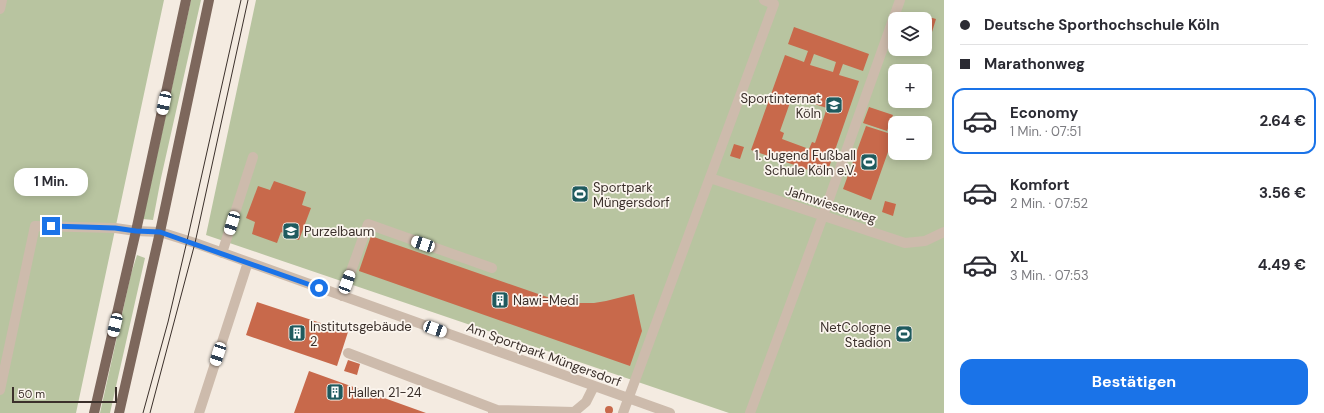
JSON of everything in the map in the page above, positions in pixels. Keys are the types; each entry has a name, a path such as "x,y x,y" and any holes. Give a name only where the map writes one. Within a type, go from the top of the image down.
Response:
{"main road":[{"path":"94,413 136,231 186,0"},
{"path":"119,413 160,232 209,0"}],"street":[{"path":"0,9 2,0"},
{"path":"623,413 774,4 764,0"},
{"path":"750,413 823,216 900,0"},
{"path":"222,253 253,157"},
{"name":"Jahnwiesenweg","path":"710,178 905,243 925,241 944,232"},
{"path":"337,294 368,224 492,268"},
{"name":"Am Sportpark Müngersdorf","path":"0,390 35,226 115,228 160,232 670,413"},
{"path":"199,413 248,262"},
{"path":"348,353 495,412 574,412 586,402 594,386"}],"green space":[{"path":"0,0 164,0 76,413 0,413"},
{"path":"191,0 201,0 153,220 143,219"},
{"name":"Sportpark Müngersdorf","path":"256,0 944,0 944,413 729,413 206,235"},
{"path":"137,255 145,258 110,413 100,413 131,274"}],"building":[{"path":"932,18 936,19 932,32"},
{"name":"Sportinternat Köln","path":"794,27 869,54 863,71 843,64 839,75 859,81 826,176 751,150 785,55 804,62 808,51 788,44","holes":["814,54 836,62 833,72 810,65","792,97 827,108 815,143 812,142 809,149 782,139 784,133 780,131"]},
{"path":"869,107 893,115 888,116 887,131 863,123"},
{"name":"1. Jugend Fußball Schule Köln e.V.","path":"866,126 888,133 888,152 871,200 843,189"},
{"path":"734,144 744,147 740,159 730,156"},
{"path":"274,181 306,192 302,205 311,208 299,240 283,235 281,232 277,243 252,234 255,222 246,218 258,186 270,190"},
{"path":"885,201 896,204 893,216 882,212"},
{"name":"Nawi-Medi","path":"371,236 550,298 574,303 594,303 634,294 642,331 630,366 359,271"},
{"name":"Institutsgebäude 2","path":"257,302 348,332 337,366 246,335"},
{"path":"348,360 360,364 357,375 344,371"},
{"name":"Hallen 21-24","path":"309,371 426,413 294,413"},
{"path":"607,406 611,406 613,410 611,414 607,414 605,412 605,408"}],"tram line":[{"path":"143,413 168,322 241,0"},
{"path":"150,413 195,243 248,0"}],"place":[{"name":"Sportinternat Köln","path":"834,105"},
{"name":"1. Jugend Fußball Schule Köln e.V.","path":"869,162"},
{"name":"Sportpark Müngersdorf","path":"580,194"},
{"name":"Purzelbaum","path":"291,231"},
{"name":"Nawi-Medi","path":"500,300"},
{"name":"Institutsgebäude 2","path":"297,333"},
{"name":"NetCologne Stadion","path":"904,334"},
{"name":"Hallen 21-24","path":"335,392"}],"route":[{"path":"51,226 115,228 160,232 195,243 319,288"}]}
